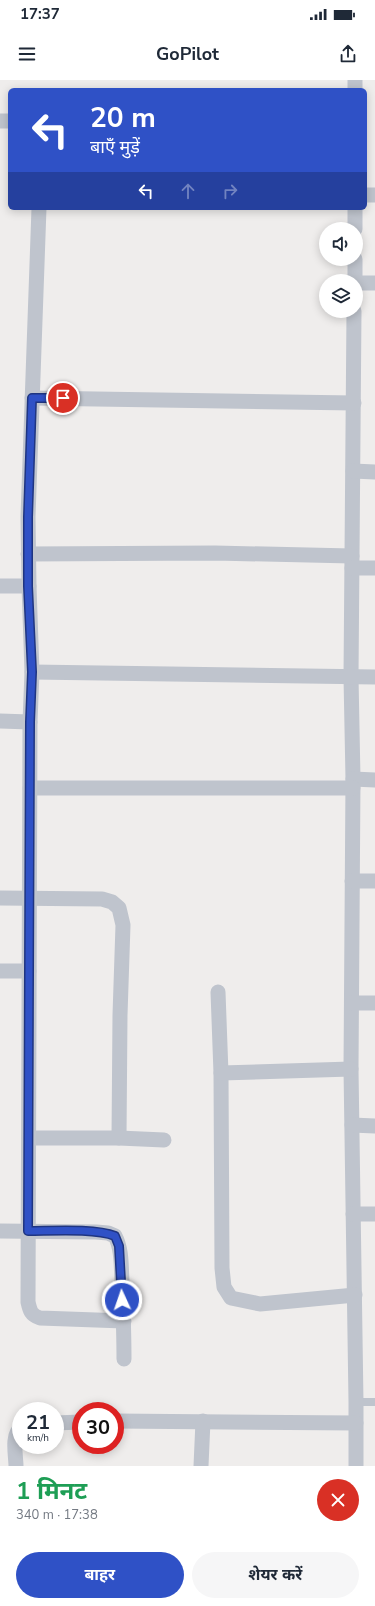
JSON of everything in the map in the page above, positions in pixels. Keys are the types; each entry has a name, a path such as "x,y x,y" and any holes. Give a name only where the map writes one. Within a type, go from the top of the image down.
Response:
{"street":[{"path":"39,210 28,517 28,586 32,672 30,722 28,1302 30,1311 34,1316 47,1319 124,1321"},
{"path":"355,210 355,222"},
{"path":"363,282 375,283"},
{"path":"354,318 351,677 353,784 351,1069 356,1466"},
{"path":"32,398 354,403"},
{"path":"353,472 375,472"},
{"path":"28,554 215,553 352,562 375,568"},
{"path":"0,586 28,586"},
{"path":"32,672 375,677"},
{"path":"0,721 30,722"},
{"path":"30,788 353,784 375,780"},
{"path":"352,880 375,881"},
{"path":"0,898 102,899 112,902 119,908 123,925 120,1015 119,1138"},
{"path":"0,971 29,972"},
{"path":"218,992 221,1073 222,1268 224,1287 231,1298 260,1304 355,1295"},
{"path":"352,1003 375,1003"},
{"path":"221,1073 351,1069"},
{"path":"352,1126 375,1126"},
{"path":"28,1138 119,1138 164,1140"},
{"path":"353,1214 375,1214"},
{"path":"0,1231 96,1232 108,1233 115,1236 120,1252 124,1321 124,1359"},
{"path":"124,1421 356,1423"},
{"path":"201,1466 203,1422"},
{"path":"16,1454 16,1466"}],"lane":[{"path":"356,1402 375,1402"}],"route":[{"path":"63,398 32,398 28,517 28,586 32,672 30,722 28,1231 96,1232 108,1233 115,1236 118,1240 119,1246 122,1300"}]}
